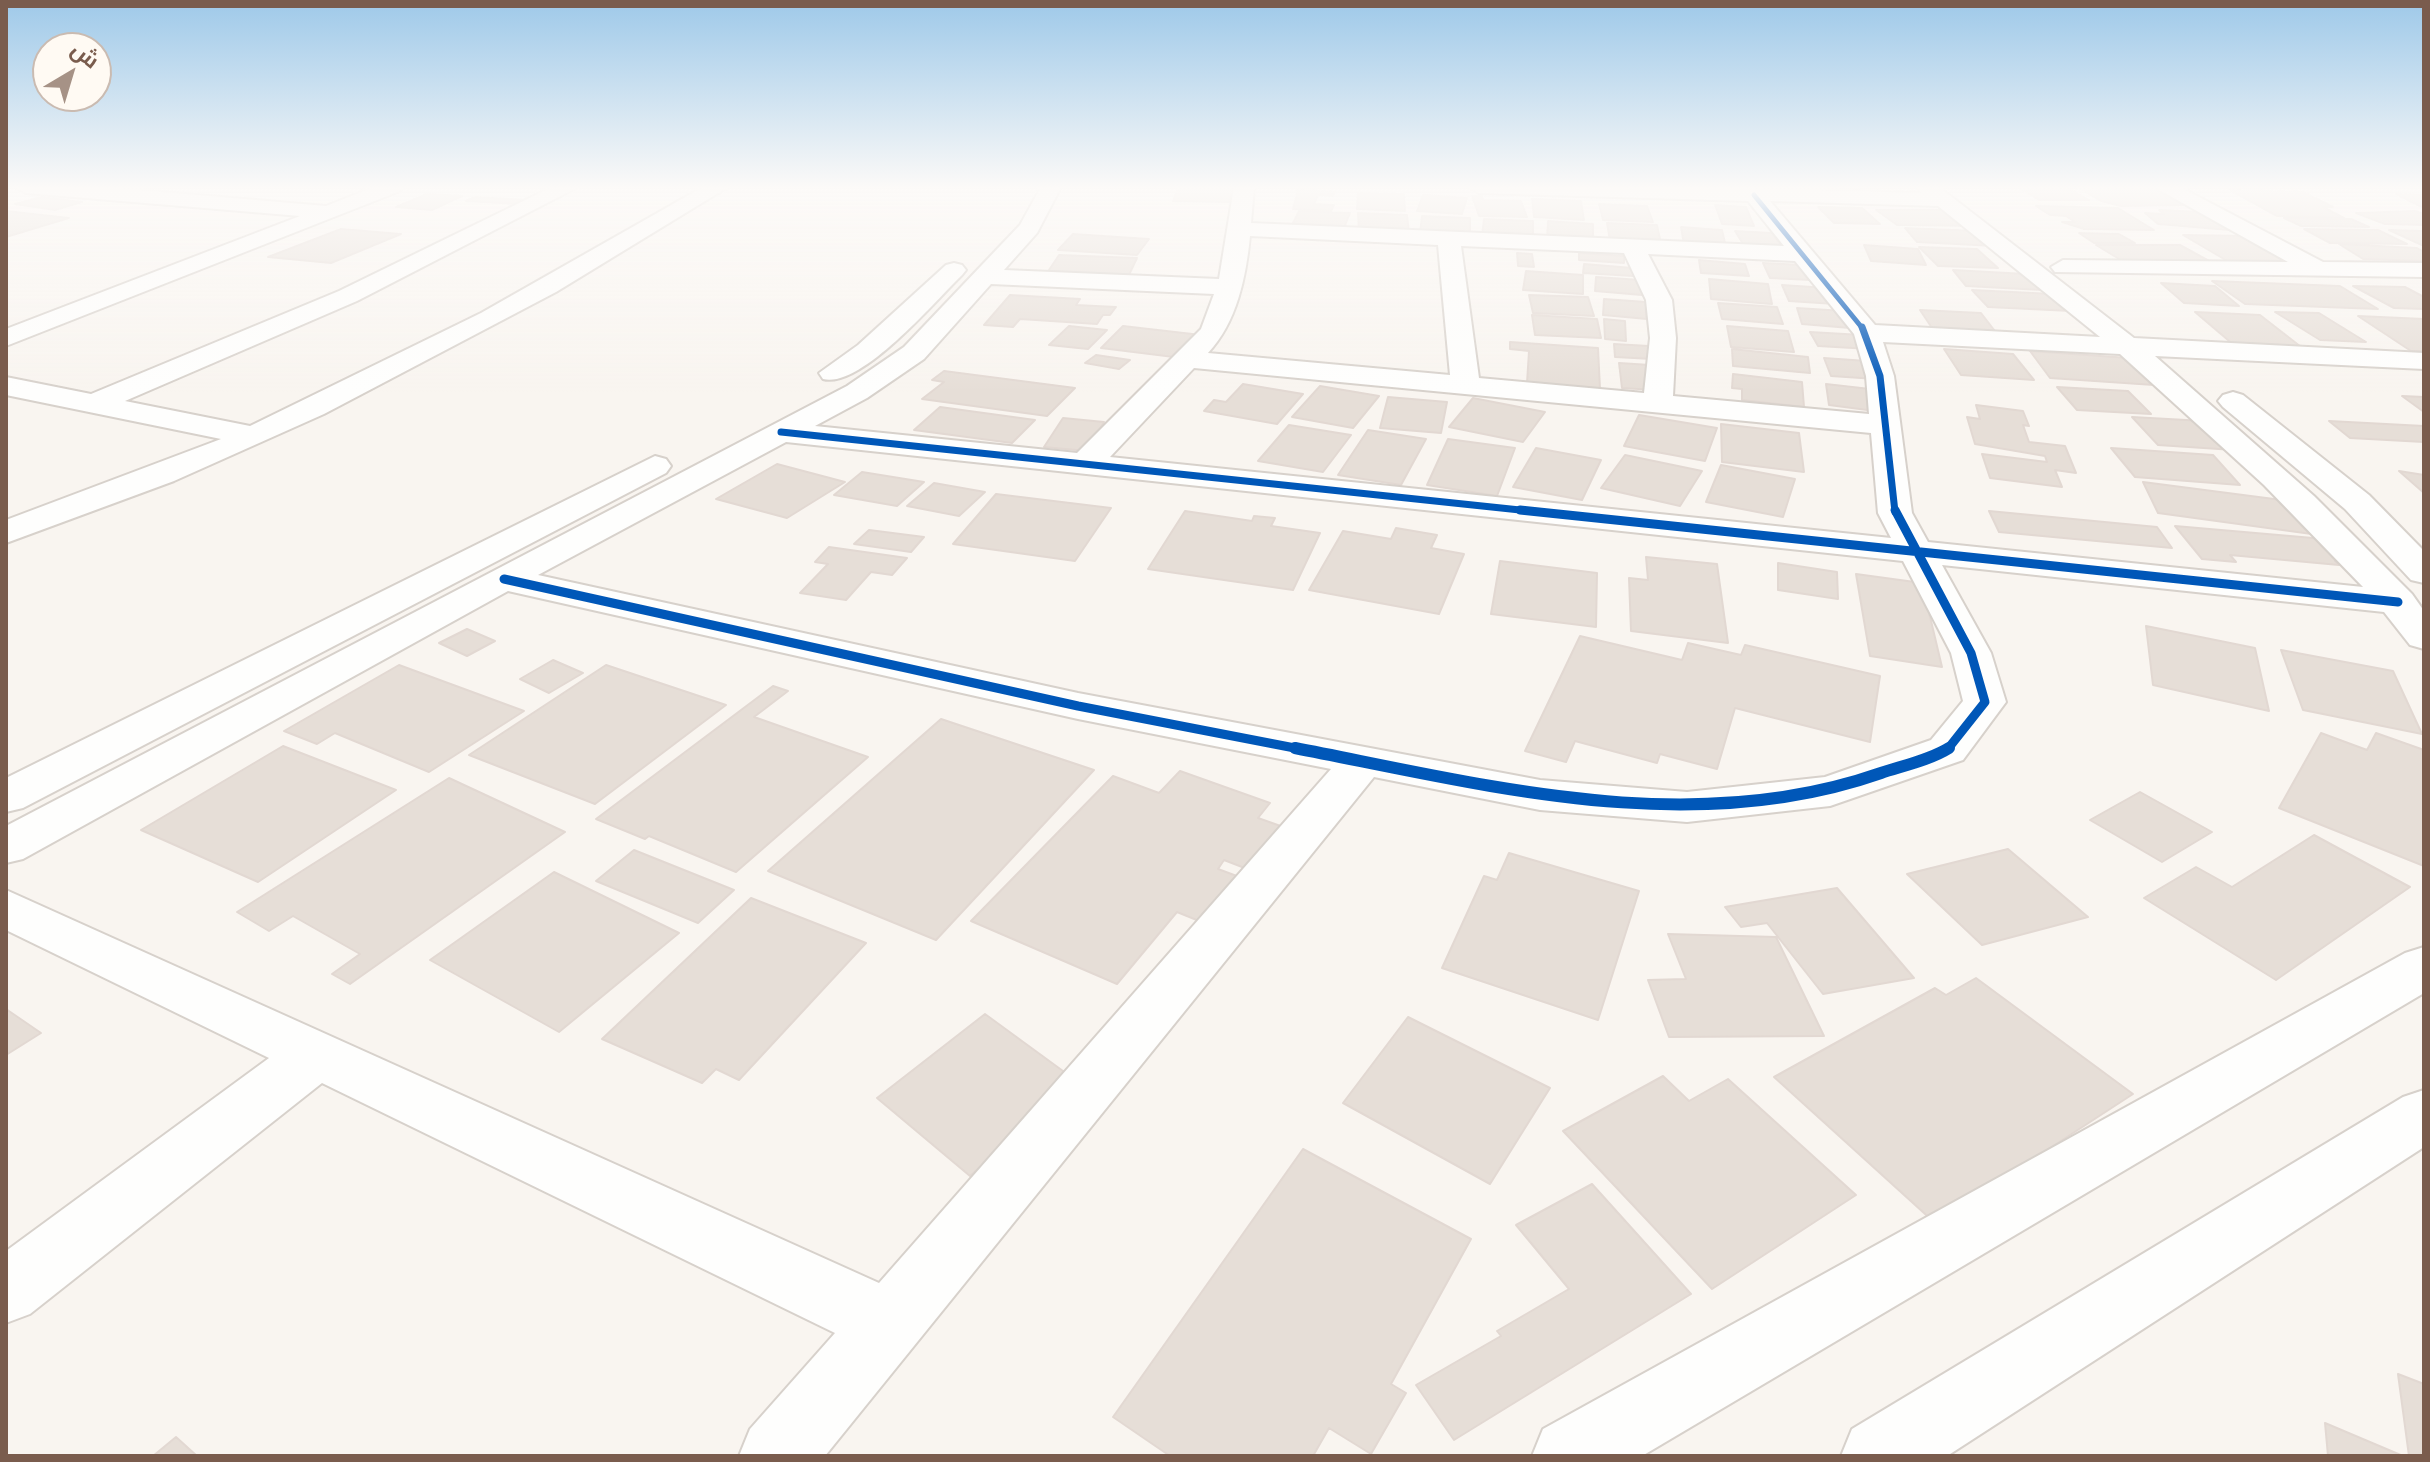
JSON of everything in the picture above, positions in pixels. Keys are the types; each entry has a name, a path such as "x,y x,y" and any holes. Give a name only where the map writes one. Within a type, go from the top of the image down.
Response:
{"street":[{"path":"6,323 183,255"},
{"path":"6,338 209,255"},
{"path":"93,404 348,296 430,255"},
{"path":"6,532 252,436 447,342 607,255"},
{"path":"6,797 815,385 868,351 968,255"},
{"path":"6,847 857,392 914,353 1004,255"},
{"path":"1084,465 1213,332 1235,269 1236,255"},
{"path":"1451,255 1465,385"},
{"path":"1637,255 1659,300 1663,338 1658,403"},
{"path":"504,579 1078,706 1540,795 1687,807 1830,791 1947,750 1985,702 1971,653 1895,513 1880,376 1867,333 1805,255"},
{"path":"2017,255 2129,348 2297,496 2398,602 2424,637"},
{"path":"2044,255 2063,267 2357,502 2424,572"},
{"path":"2294,255 2320,269"},
{"path":"2063,267 2424,270"},
{"path":"985,276 1228,287"},
{"path":"1867,333 2129,348 2178,358 2424,375"},
{"path":"2178,358 2424,361"},
{"path":"1186,359 1885,425"},
{"path":"6,386 252,436"},
{"path":"781,432 2398,602"},
{"path":"777,1456 1363,761"},
{"path":"6,908 889,1323"},
{"path":"1570,1456 2424,967"},
{"path":"6,1291 316,1055"},
{"path":"1879,1456 2424,1115"}],"building":[{"path":"273,255 350,255 331,263 268,257"},
{"path":"1059,255 1137,258 1128,277 1047,273"},
{"path":"1517,255 1532,255 1534,267 1518,266"},
{"path":"1579,255 1624,256 1624,263 1579,260"},
{"path":"1868,255 1921,255 1926,265 1871,261"},
{"path":"1927,255 1984,255 1998,268 1938,266"},
{"path":"2113,255 2199,255 2211,262 2124,262"},
{"path":"2217,255 2285,255 2299,263 2229,262"},
{"path":"2357,255 2424,255 2424,261 2363,259"},
{"path":"1699,260 1745,264 1749,276 1701,273"},
{"path":"1763,263 1803,265 1811,280 1770,278"},
{"path":"1584,264 1633,268 1633,276 1583,273"},
{"path":"1953,270 2026,274 2042,290 1966,286"},
{"path":"1526,271 1583,275 1583,294 1523,290"},
{"path":"1596,277 1641,280 1642,295 1595,291"},
{"path":"1709,279 1768,284 1772,304 1711,299"},
{"path":"2212,281 2340,286 2378,309 2245,304"},
{"path":"2161,283 2215,286 2239,306 2184,303"},
{"path":"1782,285 1827,288 1835,304 1789,301"},
{"path":"2353,286 2405,287 2424,297 2424,309 2394,308"},
{"path":"1972,290 2053,294 2071,311 1988,307"},
{"path":"1010,295 1080,299 1076,305 1116,307 1110,315 1103,315 1097,324 1020,319 1013,327 984,325"},
{"path":"1529,295 1588,297 1594,316 1533,313"},
{"path":"1604,299 1646,302 1647,319 1603,315"},
{"path":"1718,303 1777,307 1783,324 1722,319"},
{"path":"1797,308 1844,311 1850,328 1802,324"},
{"path":"1920,310 1981,313 1998,335 1934,331"},
{"path":"2195,312 2260,315 2305,350 2235,346"},
{"path":"2275,312 2319,313 2366,342 2320,340"},
{"path":"1532,315 1597,319 1601,338 1535,335"},
{"path":"2358,316 2424,319 2424,351 2411,351"},
{"path":"1604,319 1625,321 1626,341 1605,339"},
{"path":"1069,326 1107,330 1088,349 1049,345"},
{"path":"1123,326 1201,335 1182,358 1101,348"},
{"path":"1727,326 1788,331 1794,352 1731,347"},
{"path":"1810,332 1862,335 1870,349 1818,346"},
{"path":"1510,342 1598,348 1600,389 1527,383 1529,351 1510,349"},
{"path":"1614,344 1649,346 1652,359 1615,357"},
{"path":"1732,349 1808,357 1810,373 1733,366"},
{"path":"1944,349 2013,354 2034,380 1961,375"},
{"path":"2030,351 2129,358 2154,385 2050,378"},
{"path":"1096,355 1130,360 1119,369 1085,363"},
{"path":"1824,358 1867,361 1876,379 1831,376"},
{"path":"1619,363 1650,365 1655,390 1622,388"},
{"path":"944,371 1075,388 1047,416 922,399 944,382 932,380"},
{"path":"1733,374 1802,382 1804,407 1742,400 1742,389 1732,388"},
{"path":"1243,384 1303,394 1277,424 1204,411 1214,400 1226,402"},
{"path":"1826,384 1870,389 1875,411 1829,405"},
{"path":"1320,386 1379,396 1353,428 1292,417"},
{"path":"2057,387 2128,391 2151,414 2077,410"},
{"path":"2402,396 2424,397 2424,412"},
{"path":"1388,397 1447,402 1441,433 1380,428"},
{"path":"1473,398 1545,412 1523,442 1449,427"},
{"path":"1976,405 2023,411 2029,426 2023,425 2029,442 2065,446 2076,473 2055,470 2062,487 1990,478 1982,454 2047,462 2045,456 1975,444 1967,417 1980,419"},
{"path":"940,407 1035,420 1012,443 914,430"},
{"path":"1639,415 1717,428 1705,461 1624,446"},
{"path":"2132,417 2204,421 2234,450 2158,445"},
{"path":"1063,418 1104,422 1087,451 1044,447"},
{"path":"2329,421 2424,426 2424,442 2350,438"},
{"path":"1721,424 1799,433 1804,472 1722,462"},
{"path":"1289,425 1351,435 1323,472 1258,461"},
{"path":"1368,430 1426,439 1401,485 1338,475"},
{"path":"1448,439 1515,448 1497,496 1427,485"},
{"path":"1536,448 1601,460 1582,500 1513,487"},
{"path":"2111,448 2213,455 2240,485 2135,477"},
{"path":"1625,455 1702,471 1680,506 1601,488"},
{"path":"777,464 845,482 787,518 716,499"},
{"path":"1721,465 1795,479 1783,517 1706,502"},
{"path":"2399,471 2424,475 2424,493"},
{"path":"862,472 924,482 897,506 834,495"},
{"path":"2143,482 2297,502 2319,535 2158,513"},
{"path":"934,483 985,492 959,516 907,506"},
{"path":"996,494 1111,508 1075,561 953,544"},
{"path":"1185,511 1252,521 1254,516 1275,518 1271,526 1320,533 1293,590 1148,569"},
{"path":"1989,511 2157,527 2172,548 1999,532"},
{"path":"2175,526 2336,540 2358,563 2335,561 2339,565 2230,555 2236,562 2202,559"},
{"path":"1396,528 1437,535 1431,548 1464,554 1439,614 1309,590 1343,531 1391,539"},
{"path":"869,530 924,537 911,552 854,544"},
{"path":"829,547 907,558 892,575 871,572 846,600 800,593 828,564 815,562"},
{"path":"1646,557 1717,564 1728,643 1631,631 1629,578 1648,580"},
{"path":"1500,561 1597,573 1596,627 1491,614"},
{"path":"1778,563 1837,572 1838,599 1778,590"},
{"path":"1856,574 1922,583 1942,667 1870,656"},
{"path":"2146,626 2255,648 2269,711 2153,685"},
{"path":"467,629 495,641 467,656 439,643"},
{"path":"1580,636 1682,660 1688,643 1741,655 1745,645 1880,676 1870,742 1735,708 1717,769 1660,754 1657,763 1575,741 1566,762 1525,751"},
{"path":"2281,650 2393,671 2422,734 2303,710"},
{"path":"553,660 583,673 549,693 520,679"},
{"path":"399,665 524,711 429,772 335,733 317,744 284,731"},
{"path":"606,665 726,705 595,804 469,755"},
{"path":"773,686 788,691 754,717 868,757 736,872 649,836 645,839 596,819"},
{"path":"941,719 1094,770 936,940 768,871"},
{"path":"2321,733 2367,750 2376,733 2424,750 2424,866 2279,808"},
{"path":"283,746 396,790 258,882 141,830"},
{"path":"1180,771 1270,803 1258,818 1289,829 1255,872 1224,860 1218,869 1250,881 1214,927 1177,912 1117,984 971,921 1113,776 1159,793"},
{"path":"449,778 565,832 350,984 332,974 360,954 293,916 269,931 237,912"},
{"path":"2140,792 2212,832 2162,862 2090,820"},
{"path":"2314,835 2410,887 2276,980 2144,898 2196,867 2232,887"},
{"path":"2008,849 2088,917 1982,945 1907,874"},
{"path":"634,850 734,890 698,923 596,881"},
{"path":"1509,853 1639,891 1598,1020 1442,968 1484,876 1497,880"},
{"path":"554,872 679,933 559,1032 430,960"},
{"path":"1837,888 1914,978 1823,994 1767,923 1741,927 1725,907"},
{"path":"751,898 866,943 739,1080 716,1069 702,1083 602,1039"},
{"path":"1668,934 1776,937 1824,1036 1669,1037 1648,980 1686,979"},
{"path":"1976,978 2133,1094 1935,1223 1774,1077 1935,988 1946,995"},
{"path":"6,1009 41,1033 6,1055"},
{"path":"985,1014 1078,1082 970,1176 877,1098"},
{"path":"1408,1017 1550,1088 1490,1184 1343,1103"},
{"path":"1663,1076 1689,1101 1728,1079 1856,1195 1712,1289 1563,1131"},
{"path":"1303,1149 1471,1239 1391,1384 1406,1393 1371,1454 1329,1428 1313,1456 1170,1456 1113,1417"},
{"path":"1592,1184 1691,1294 1454,1440 1416,1385 1501,1336 1497,1331 1569,1289 1516,1225"},
{"path":"2398,1374 2424,1384 2424,1456 2409,1456"},
{"path":"2325,1423 2403,1456 2328,1456"},
{"path":"176,1437 197,1456 153,1456"}],"cycle path":[{"path":"504,579 1078,706 1540,795 1687,807 1830,791 1947,750 1985,702 1971,653 1895,513 1880,376 1867,333 1803,255"},
{"path":"781,432 2398,602"}]}
